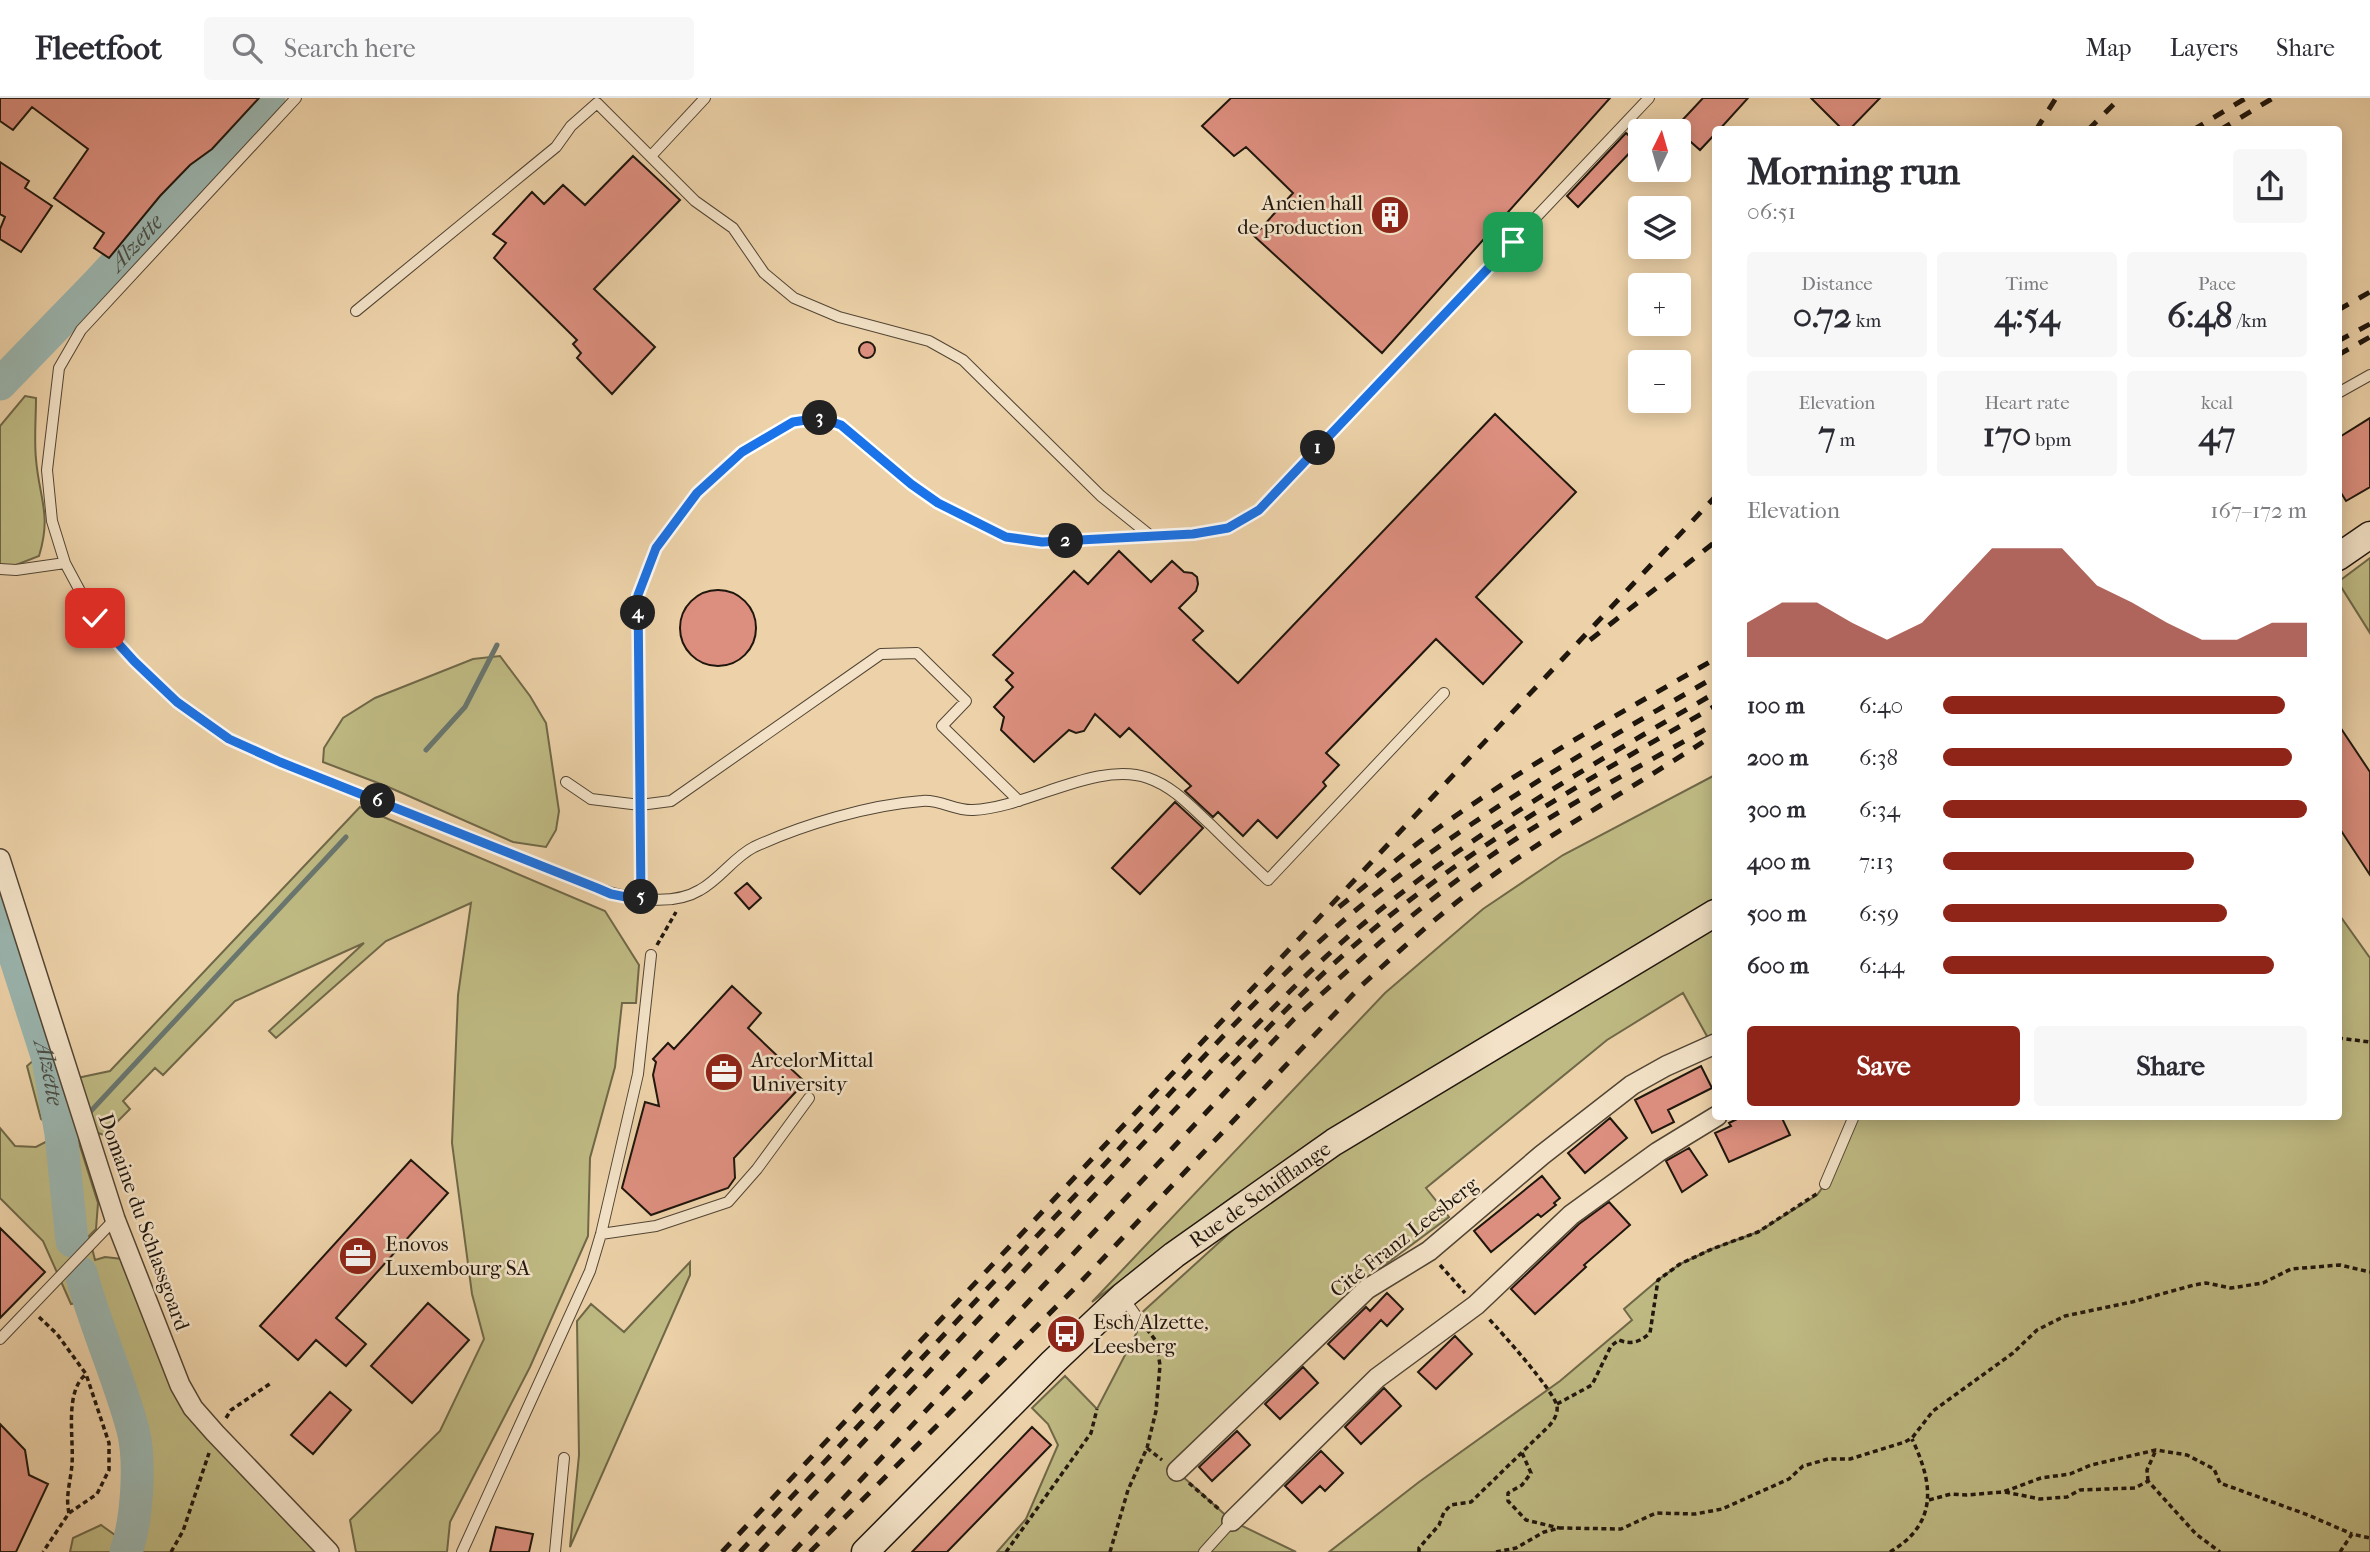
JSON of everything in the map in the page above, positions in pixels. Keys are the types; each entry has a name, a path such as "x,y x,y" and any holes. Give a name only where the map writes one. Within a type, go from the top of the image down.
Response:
{"street":[{"path":"2342,554 2370,535"},
{"name":"Domaine du Schlassgoard","path":"0,859 115,1219 180,1385 193,1408 215,1433 329,1552"},
{"name":"Rue de Schifflange","path":"865,1552 1053,1362 1130,1306 1174,1255 1334,1142 1712,915"},
{"name":"Cité Franz Leesberg","path":"1177,1471 1367,1289 1429,1251 1542,1155 1632,1085 1712,1045"},
{"path":"1232,1521 1377,1378 1476,1305 1571,1215 1658,1152 1712,1119"}],"lane":[{"path":"296,98 81,330 59,368 47,470 52,521 65,563 95,618 134,661 177,702 229,739 280,762 604,891 641,900 656,900 700,891 751,848 838,816 924,800 972,810 1019,801 1109,774 1145,777 1176,793 1269,880 1444,693"},
{"path":"652,156 705,98"},
{"path":"641,900 638,595 656,548 697,493 742,452 793,422 820,418 841,425 929,497 1006,537 1042,542 1193,534 1228,528 1259,510 1649,98"},
{"path":"356,311 556,147 595,100 695,201 733,228 764,273 794,298 839,317 929,341 963,360 1101,496 1152,537"},
{"path":"2342,391 2370,375"},
{"path":"0,569 16,570 65,563"},
{"path":"566,782 591,799 640,805 671,801 881,654 917,653 966,701 942,726 1019,801"},
{"path":"462,1552 590,1271 638,1074 652,956"},
{"path":"601,1234 656,1226 728,1202 757,1169 809,1098"},
{"path":"1825,1184 1852,1120"},
{"path":"0,1339 115,1219"},
{"path":"555,1552 564,1458"},
{"path":"1204,1552 1232,1521"}],"path":[{"path":"652,956 686,895"},
{"path":"2342,1038 2370,1042"},
{"path":"1557,1404 1592,1385 1611,1346 1619,1340 1628,1344 1643,1340 1650,1333 1658,1280 1681,1264 1712,1249 1758,1233 1817,1195 1825,1184"},
{"path":"1429,1251 1457,1284"},
{"path":"1522,1453 1531,1473 1521,1485 1508,1493 1508,1501 1526,1520 1560,1528 1621,1530 1656,1513 1695,1514 1722,1509 1789,1479 1803,1466 1828,1460 1850,1459 1912,1438 1933,1411 2013,1353 2037,1330 2066,1316 2194,1285 2206,1283 2231,1287 2263,1283 2291,1269 2340,1265 2370,1272"},
{"path":"1110,1552 1128,1490 1147,1448 1156,1411 1160,1365 1156,1341 1130,1306"},
{"path":"29,1308 57,1334 86,1374 108,1443 109,1470 97,1494 69,1513 43,1552"},
{"path":"1419,1552 1419,1548 1439,1525 1444,1512 1451,1505 1471,1502 1557,1415 1557,1404 1499,1330"},
{"path":"69,1513 66,1502 72,1462 71,1421 79,1380 86,1374"},
{"path":"170,1552 186,1521 215,1433 232,1410 271,1383"},
{"path":"1006,1552 1091,1433 1097,1409"},
{"path":"1890,1552 1912,1533 1924,1515 1929,1500 1929,1489 1920,1455 1912,1438"},
{"path":"1929,1500 1951,1494 2003,1492 2041,1478 2070,1474 2091,1465 2156,1450 2187,1455 2214,1469 2220,1483 2370,1538"},
{"path":"2156,1450 2147,1470 2148,1481 2196,1534 2220,1552"},
{"path":"2003,1492 2040,1499 2067,1497 2080,1490 2135,1488 2148,1481"},
{"path":"1199,1492 1232,1521"},
{"path":"1496,1552 1516,1548 1544,1532 1560,1528"},
{"path":"2340,1552 2353,1534"}],"shaded area":[{"path":"25,396 36,398 35,451 45,517 43,541 39,556 16,565 0,565 0,426"},
{"path":"2370,558 2370,633 2342,588 2342,579"},
{"path":"500,656 546,723 559,811 556,830 546,847 513,842 386,786 323,762 324,748 343,718 375,698 473,659"},
{"path":"1712,777 1712,1037 1708,1038 1683,993 1607,1040 1426,1188 1449,1217 1363,1281 1171,1466 1232,1521 1296,1552 997,1552 1026,1519 1058,1445 1048,1424 1032,1408 1065,1376 1097,1409 1137,1332 1137,1317 1246,1218 1235,1195 1092,1302 1385,993 1483,909 1563,855"},
{"path":"360,807 605,911 639,965 636,1003 622,1003 615,1067 590,1158 588,1236 530,1367 450,1522 447,1552 356,1552 350,1520 440,1431 484,1339 472,1294 452,1143 458,995 471,903 386,941 276,1038 269,1031 364,943 235,1001 163,1075 155,1068 123,1101 130,1109 104,1135 95,1132 77,1078 110,1071"},
{"path":"2342,919 2370,958 2370,1552 1329,1552 1419,1482 1560,1381 1632,1320 1624,1309 1658,1280 1680,1264 1758,1232 1817,1195 1856,1120 2342,1120"},
{"path":"35,1059 48,1059 61,1086 98,1203 96,1229 89,1236 95,1260 105,1257 131,1260 180,1385 329,1552 70,1552 73,1538 101,1525 129,1545 138,1485 134,1432 88,1300 71,1304 43,1241 0,1198 0,1128 15,1146 36,1147 61,1134 41,1119 27,1066"},
{"path":"690,1262 690,1275 570,1547 579,1455 577,1321 591,1304 624,1332"}],"building":[{"path":"0,98 259,98 212,149 190,165 160,196 109,258 94,248 104,233 54,198 88,149 32,107 13,130 0,121"},
{"name":"Ancien hall de production","path":"1231,98 1610,98 1382,353 1254,236 1293,193 1246,147 1234,156 1202,126"},
{"path":"1703,98 1748,98 1723,126 1712,126 1712,137 1700,150 1691,142 1691,119 1683,119"},
{"path":"1811,98 1880,98 1853,126 1839,126"},
{"path":"1626,133 1628,135 1628,154 1578,207 1567,196"},
{"path":"633,156 680,200 594,289 655,347 612,394 577,358 581,353 573,344 577,340 494,258 506,243 493,234 532,192 544,204 563,185 585,205"},
{"path":"0,162 29,181 25,188 52,206 21,252 0,239 0,229 5,217 0,214"},
{"path":"864,342 870,342 875,350 873,356 864,358 859,353 859,347"},
{"path":"1495,414 1576,492 1476,597 1522,642 1483,684 1436,639 1326,753 1339,765 1323,782 1326,786 1277,838 1258,820 1243,836 1218,812 1213,817 1185,791 1191,786 1129,728 1120,737 1095,714 1084,731 1076,733 1069,730 1034,762 1001,730 1004,717 994,707 1013,687 1006,680 1013,673 993,655 1074,571 1088,584 1119,551 1151,582 1172,561 1184,572 1192,573 1197,577 1196,591 1179,608 1203,631 1193,640 1238,683"},
{"path":"2370,418 2370,487 2346,501 2342,494 2342,436"},
{"path":"718,590 732,593 745,601 753,614 756,628 753,642 745,655 732,663 718,666 704,663 691,655 683,642 680,628 683,614 691,601 704,593"},
{"path":"2342,730 2370,772 2370,875 2342,832"},
{"path":"1175,802 1203,828 1140,894 1112,868"},
{"path":"747,883 761,898 749,909 735,893"},
{"name":"ArcelorMittal University","path":"732,986 761,1013 748,1028 805,1082 734,1158 735,1178 728,1188 651,1215 622,1188 645,1102 659,1106 653,1075 656,1062 653,1059 668,1043 674,1049"},
{"path":"1701,1066 1712,1088 1668,1110 1674,1122 1652,1133 1635,1100"},
{"path":"1610,1118 1627,1138 1585,1173 1568,1153"},
{"path":"1735,1120 1783,1120 1790,1135 1729,1162 1715,1133 1731,1126 1729,1123"},
{"path":"1689,1148 1707,1175 1682,1192 1666,1161"},
{"name":"Enovos Luxembourg SA","path":"411,1160 448,1193 336,1318 366,1344 346,1366 316,1340 298,1360 260,1326"},
{"path":"1542,1176 1560,1198 1554,1203 1556,1205 1541,1217 1538,1214 1491,1252 1474,1231"},
{"path":"1609,1202 1630,1225 1584,1265 1586,1267 1535,1314 1511,1289 1579,1224"},
{"path":"0,1228 45,1272 0,1318"},
{"path":"1387,1293 1403,1309 1387,1326 1381,1320 1344,1359 1328,1344 1366,1307 1370,1311"},
{"path":"428,1303 469,1340 412,1403 371,1366"},
{"path":"1455,1336 1472,1354 1436,1389 1418,1372"},
{"path":"1303,1367 1318,1383 1280,1419 1265,1404"},
{"path":"1384,1388 1401,1406 1361,1444 1345,1427"},
{"path":"330,1392 351,1410 313,1454 291,1435"},
{"path":"0,1424 25,1450 29,1475 48,1484 16,1552 0,1552"},
{"path":"1032,1427 1051,1445 947,1552 912,1552"},
{"path":"1237,1431 1250,1445 1212,1481 1199,1467"},
{"path":"1321,1451 1343,1473 1325,1491 1320,1486 1302,1503 1285,1486"},
{"path":"496,1527 533,1534 529,1552 490,1552"}],"waterway":[{"name":"Alzette","path":"0,384 97,284 269,98"},
{"path":"426,750 465,707 497,645"},
{"path":"90,1112 346,837"},
{"name":"Alzette","path":"0,910 48,1059 61,1134 72,1241"},
{"name":"Alzette","path":"81,1273 133,1430 137,1458 137,1491 126,1552"}],"railway":[{"path":"2038,126 2056,98"},
{"path":"2092,126 2120,98"},
{"path":"2200,126 2246,98"},
{"path":"2227,126 2273,98"},
{"path":"2342,308 2370,292"},
{"path":"2342,339 2370,324"},
{"path":"2342,353 2370,337"},
{"path":"722,1552 1712,500"},
{"path":"1590,640 1712,544"},
{"path":"1339,907 1415,845 1461,812 1568,744 1712,661"},
{"path":"740,1552 1213,1046 1329,933 1420,860 1467,827 1565,765 1712,679"},
{"path":"760,1552 1214,1068 1324,958 1404,891 1490,830 1578,773 1712,695"},
{"path":"1232,1065 1334,964 1435,881 1572,790 1712,708"},
{"path":"793,1552 1294,1019 1334,983 1414,914 1486,859 1582,798 1712,726"},
{"path":"810,1552 1076,1287 1361,986 1428,926 1498,872 1703,742"}],"place":[{"name":"Ancien hall de production","path":"1390,215"},
{"name":"ArcelorMittal University","path":"724,1072"},
{"name":"Enovos Luxembourg SA","path":"358,1256"},
{"name":"Esch/Alzette, Leesberg","path":"1066,1334"}],"route":[{"path":"95,618 134,661 177,702 229,739 280,762 611,894 641,900 638,595 656,548 697,493 742,452 793,422 820,418 841,425 911,484 938,503 1006,537 1042,542 1193,534 1228,528 1259,510 1513,242"}]}
